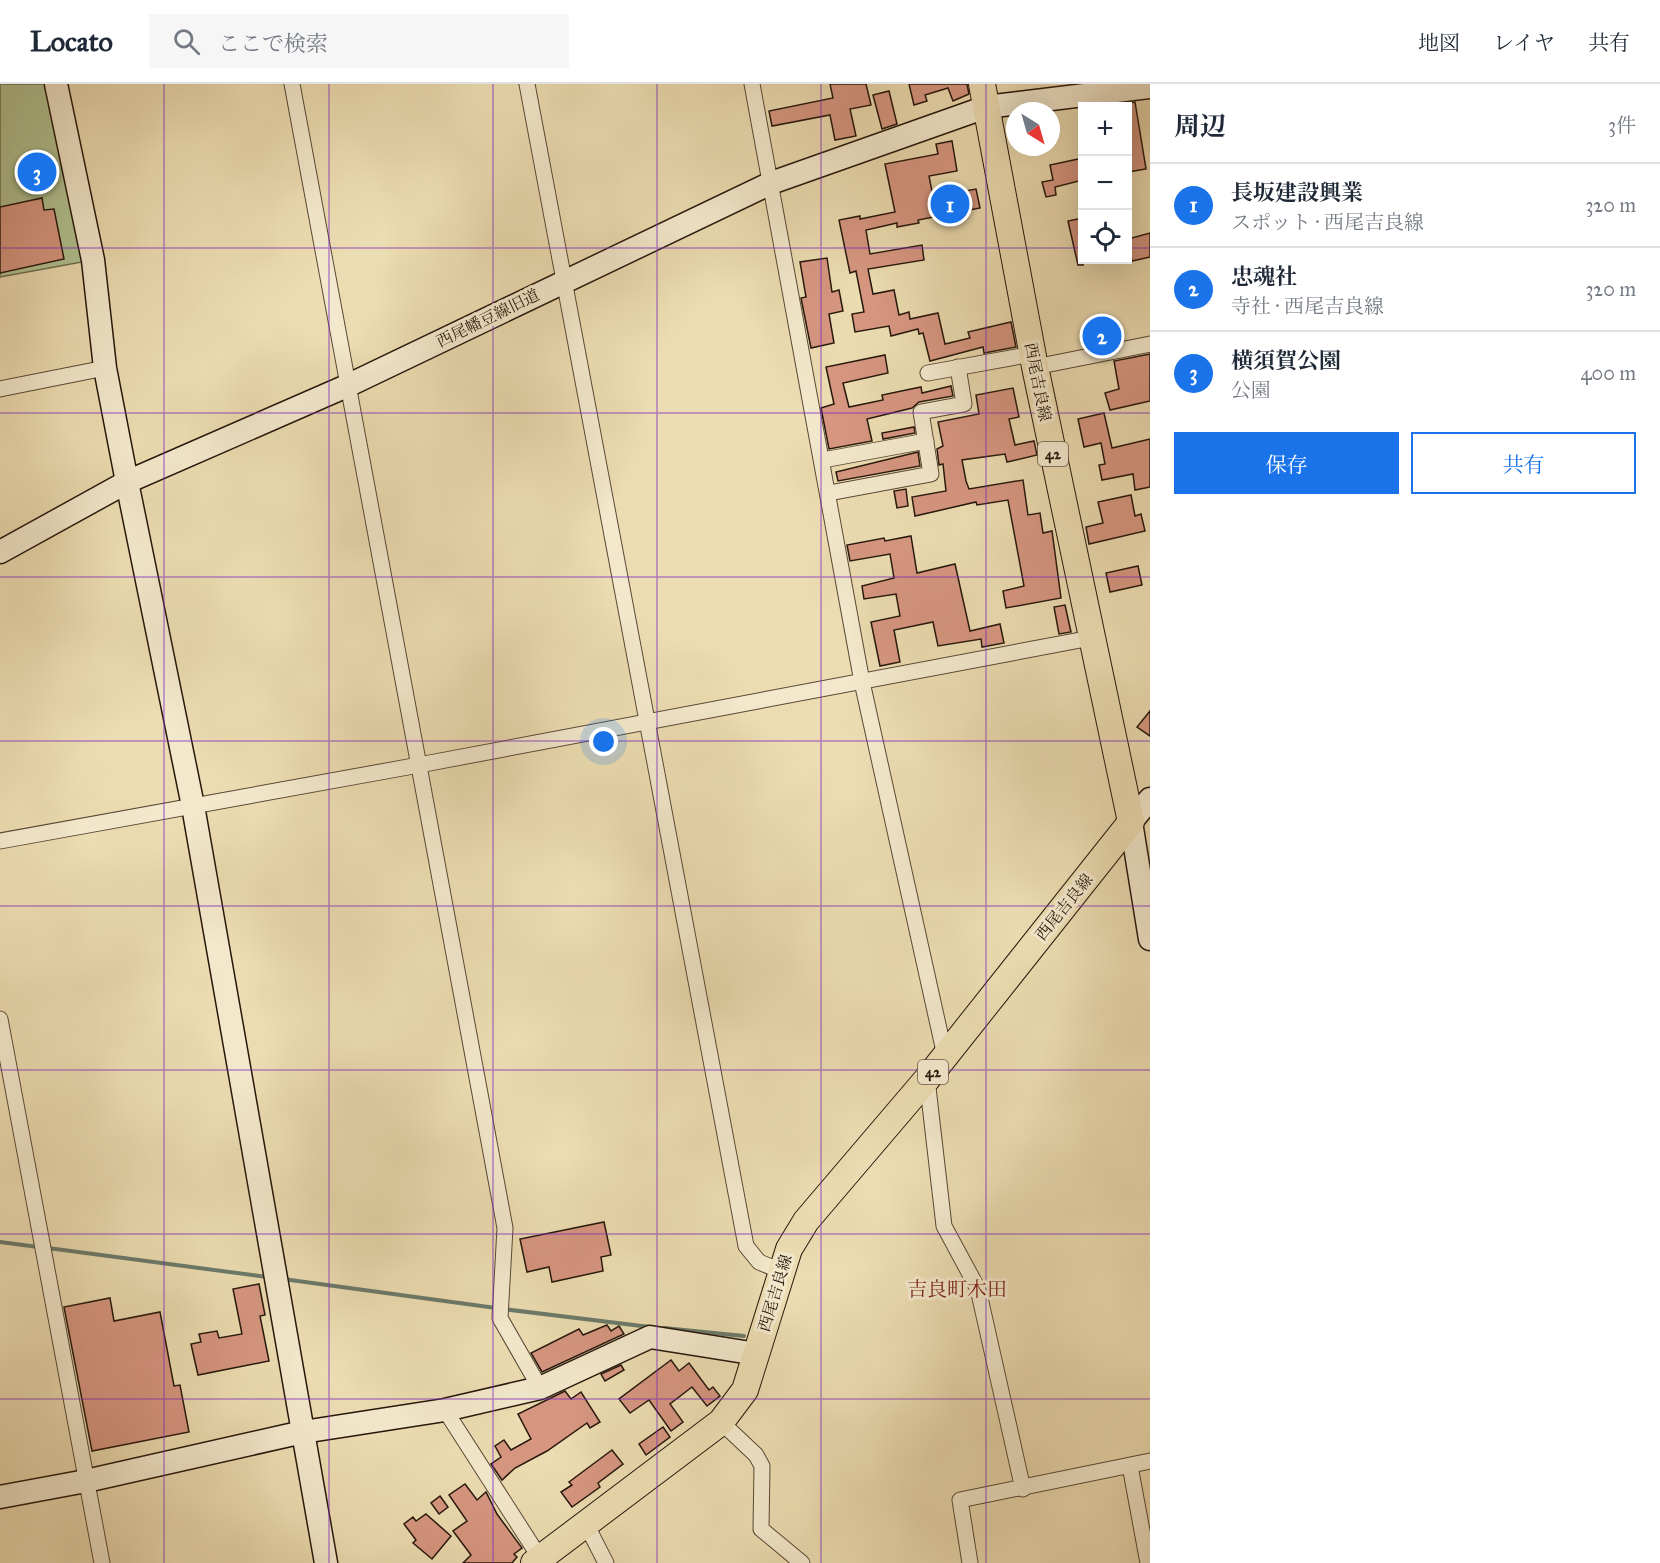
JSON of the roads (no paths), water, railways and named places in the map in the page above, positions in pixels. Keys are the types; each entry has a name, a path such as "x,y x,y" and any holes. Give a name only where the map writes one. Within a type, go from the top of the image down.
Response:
{"main road":[{"name":"西尾吉良線","path":"537,1560 721,1422 745,1390 781,1271 789,1249 806,1221 927,1079 1131,822 1033,361 984,95"}],"street":[{"path":"56,84 93,260 105,368 193,806 326,1563"},
{"path":"292,84 505,1228 500,1317 540,1388"},
{"path":"527,84 645,720 746,1246 759,1262 781,1271"},
{"path":"752,84 823,460 862,682 945,1056"},
{"name":"西尾幡豆線旧道","path":"0,552 127,482 349,385 771,183 984,95 1150,87"},
{"path":"928,373 958,367 1033,361 1150,344"},
{"path":"829,493 931,474 921,412 964,404 958,367"},
{"path":"0,389 105,368"},
{"path":"823,460 926,441"},
{"path":"0,841 419,765 645,720 862,682 1091,638"},
{"path":"1150,799 1131,822 1150,939"},
{"path":"0,1019 42,1256 102,1563"},
{"path":"927,1079 944,1226 978,1289 1023,1489"},
{"path":"0,1497 86,1481 303,1432 445,1410 540,1388 650,1337 759,1345"},
{"path":"445,1410 537,1560"},
{"path":"721,1422 756,1455 762,1467 761,1529 802,1563"},
{"path":"970,1563 960,1500 1023,1489 1150,1461"},
{"path":"1130,1466 1148,1563"},
{"path":"585,1522 606,1563"}],"waterway":[{"path":"0,1242 38,1247"},
{"path":"48,1248 267,1277"},
{"path":"283,1279 496,1308"},
{"path":"503,1309 650,1327"},
{"path":"664,1328 744,1336"}],"place":[{"name":"横須賀公園","path":"37,172"},
{"name":"長坂建設興業","path":"950,204"},
{"name":"忠魂社","path":"1102,336"}],"district":[{"name":"吉良町木田","path":"957,1289"}]}
